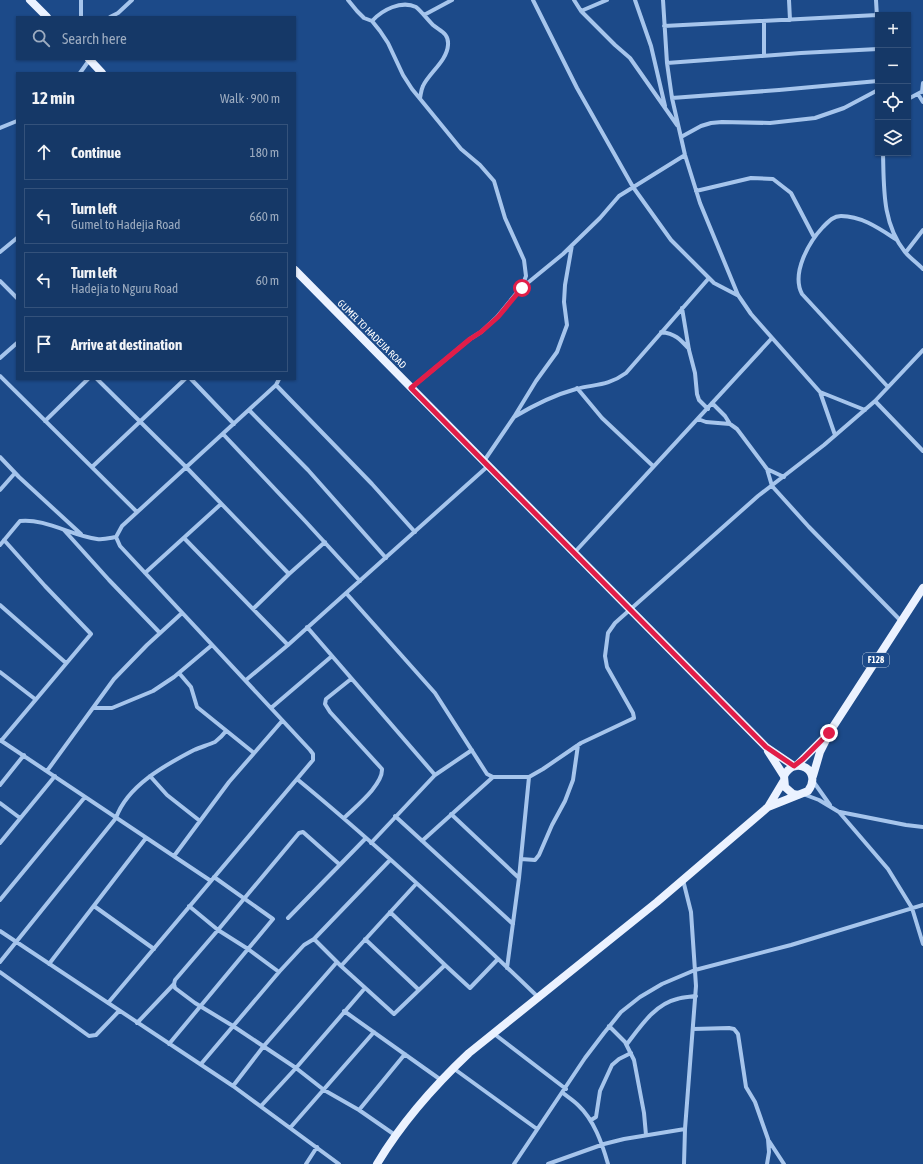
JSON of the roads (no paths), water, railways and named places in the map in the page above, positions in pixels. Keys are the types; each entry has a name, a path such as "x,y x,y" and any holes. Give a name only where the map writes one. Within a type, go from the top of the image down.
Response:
{"main road":[{"path":"30,0 46,16"},
{"path":"91,60 101,72"},
{"name":"GUMEL TO HADEJIA ROAD","path":"296,273 766,747 795,766"},
{"name":"F128","path":"801,795 812,787 820,752 829,733 923,588"},
{"name":"F128","path":"784,779 786,772 795,766 829,733"},
{"path":"766,747 784,779 785,787 793,794 801,795"},
{"path":"795,766 806,768 810,772 813,779"},
{"path":"377,1164 395,1135 440,1080 493,1033 683,880 768,807 784,779"},
{"path":"768,807 801,795"}],"street":[{"path":"81,0 81,16"},
{"path":"117,15 132,0"},
{"path":"348,0 364,18 372,21 388,43 403,75 412,89 461,149 480,165 494,181 505,218 524,260 526,276 522,288"},
{"path":"415,5 416,0"},
{"path":"424,15 452,0"},
{"path":"533,0 577,88 633,187 671,240 714,283 738,295"},
{"path":"574,0 580,11 630,58 679,127"},
{"path":"580,11 607,0"},
{"path":"635,0 651,46 666,109"},
{"path":"663,0 667,63 672,98 685,155 700,203 738,295 750,314 820,392 835,435"},
{"path":"789,0 790,20"},
{"path":"876,0 877,12"},
{"path":"372,21 388,6 405,2 415,5 433,25 446,34 448,39 446,53 435,71 424,84 420,98"},
{"path":"664,26 875,15"},
{"path":"764,21 764,56"},
{"path":"667,63 875,50"},
{"path":"81,72 89,60"},
{"path":"672,98 875,81"},
{"path":"923,83 921,92 923,102"},
{"path":"681,137 701,126 711,123 770,123 815,118 844,108 875,92"},
{"path":"911,97 921,92"},
{"path":"0,128 16,121"},
{"path":"411,388 498,317 522,288 572,245 620,196 685,155"},
{"path":"883,156 885,199 892,231 906,252 923,269"},
{"path":"696,191 751,178 774,179 791,193 814,236"},
{"path":"888,387 802,294 798,287 800,270 806,251 814,236 834,217 840,216 862,219 897,240"},
{"path":"906,252 923,230"},
{"path":"0,252 16,239"},
{"path":"246,680 288,645 415,532 486,464 536,381 557,352 568,325 564,302 564,285 572,245"},
{"path":"514,417 536,404 577,388 599,385 617,380 626,373 709,278"},
{"path":"0,281 16,297"},
{"path":"682,308 689,350 695,373 697,394 699,400 708,408"},
{"path":"661,332 671,333 676,336 689,350"},
{"path":"574,553 772,338"},
{"path":"0,358 16,344"},
{"path":"346,593 435,693 487,774 493,777 529,777 543,770 578,745 634,718 633,713 608,667 606,656 608,633 615,623 772,486 865,410 923,350"},
{"path":"0,376 137,512"},
{"path":"45,421 87,380"},
{"path":"98,380 186,467 289,574"},
{"path":"92,467 184,380"},
{"path":"192,380 234,424"},
{"path":"116,537 122,526 276,385 278,380"},
{"path":"276,385 372,484 415,532"},
{"path":"577,388 602,418 653,466"},
{"path":"820,392 865,410"},
{"path":"875,401 923,451"},
{"path":"712,403 725,416 730,424 737,429 767,469 772,486 808,527 902,621"},
{"path":"249,410 308,470 386,558"},
{"path":"698,419 706,422 730,424"},
{"path":"222,434 360,581"},
{"path":"0,457 15,473 83,535"},
{"path":"767,469 784,477"},
{"path":"0,490 15,473"},
{"path":"145,573 221,504"},
{"path":"0,545 20,521 27,520 98,539 116,537"},
{"path":"64,530 160,633"},
{"path":"108,1003 314,757 310,750 246,680 120,546 116,537"},
{"path":"184,538 288,645"},
{"path":"4,540 91,634 1,740 146,838 245,898 273,919 169,1044"},
{"path":"253,609 325,542"},
{"path":"0,605 66,662"},
{"path":"47,771 114,679 182,613"},
{"path":"307,627 435,775"},
{"path":"94,708 112,708 153,691 179,673 212,645"},
{"path":"270,708 332,656"},
{"path":"0,672 35,699"},
{"path":"179,673 191,687 197,707 254,753"},
{"path":"344,818 378,784 382,774 382,769 330,712 326,704 326,699 351,679"},
{"path":"174,856 229,782 282,721"},
{"path":"0,962 116,818 120,807 140,785 150,776 195,749 215,742 226,731"},
{"path":"521,859 535,860 539,855 574,780 578,745"},
{"path":"371,843 435,775 472,750"},
{"path":"0,785 24,755"},
{"path":"0,843 55,776"},
{"path":"150,776 167,794 200,821"},
{"path":"422,841 493,777"},
{"path":"507,968 519,878 529,777"},
{"path":"297,779 344,818 538,997"},
{"path":"813,779 830,806"},
{"path":"801,795 830,806 839,812 888,870 912,908 923,944"},
{"path":"0,900 85,797"},
{"path":"0,803 20,818"},
{"path":"839,812 906,826 923,827"},
{"path":"451,814 519,878"},
{"path":"395,816 513,924"},
{"path":"137,1022 174,984 175,980 299,833 303,832 339,864"},
{"path":"49,964 146,838"},
{"path":"288,918 366,838"},
{"path":"201,1064 279,972 304,945 314,939 390,860"},
{"path":"683,880 691,912 696,996 685,1129 684,1164"},
{"path":"341,966 416,884"},
{"path":"514,1164 585,1058 609,1026 622,1012 640,997 662,984 695,970 791,945 923,904"},
{"path":"94,906 154,949"},
{"path":"189,906 218,930 279,972"},
{"path":"390,912 470,988 498,959"},
{"path":"0,931 201,1064 339,1164"},
{"path":"314,939 336,962 394,1014 445,965"},
{"path":"365,939 418,990"},
{"path":"233,1086 336,962"},
{"path":"0,972 89,1036 96,1035 119,1011"},
{"path":"174,984 175,988 200,1006 296,1068 324,1090 359,1110 395,1135"},
{"path":"261,1106 365,988"},
{"path":"627,1044 640,1027 659,1008 676,999 696,996"},
{"path":"344,1011 440,1080"},
{"path":"609,1026 627,1044 634,1060 644,1113 646,1135"},
{"path":"693,1029 729,1028 734,1029 738,1034 746,1087 755,1102 766,1130 769,1152 768,1164"},
{"path":"290,1128 374,1032"},
{"path":"493,1033 566,1088"},
{"path":"591,1120 596,1117 600,1091 612,1065 619,1059 631,1053"},
{"path":"359,1110 405,1054"},
{"path":"453,1068 537,1129"},
{"path":"563,1093 578,1105 591,1120 602,1145 608,1164"},
{"path":"548,1164 624,1139 685,1129"},
{"path":"768,1139 784,1164"},
{"path":"306,1164 316,1147"}]}
